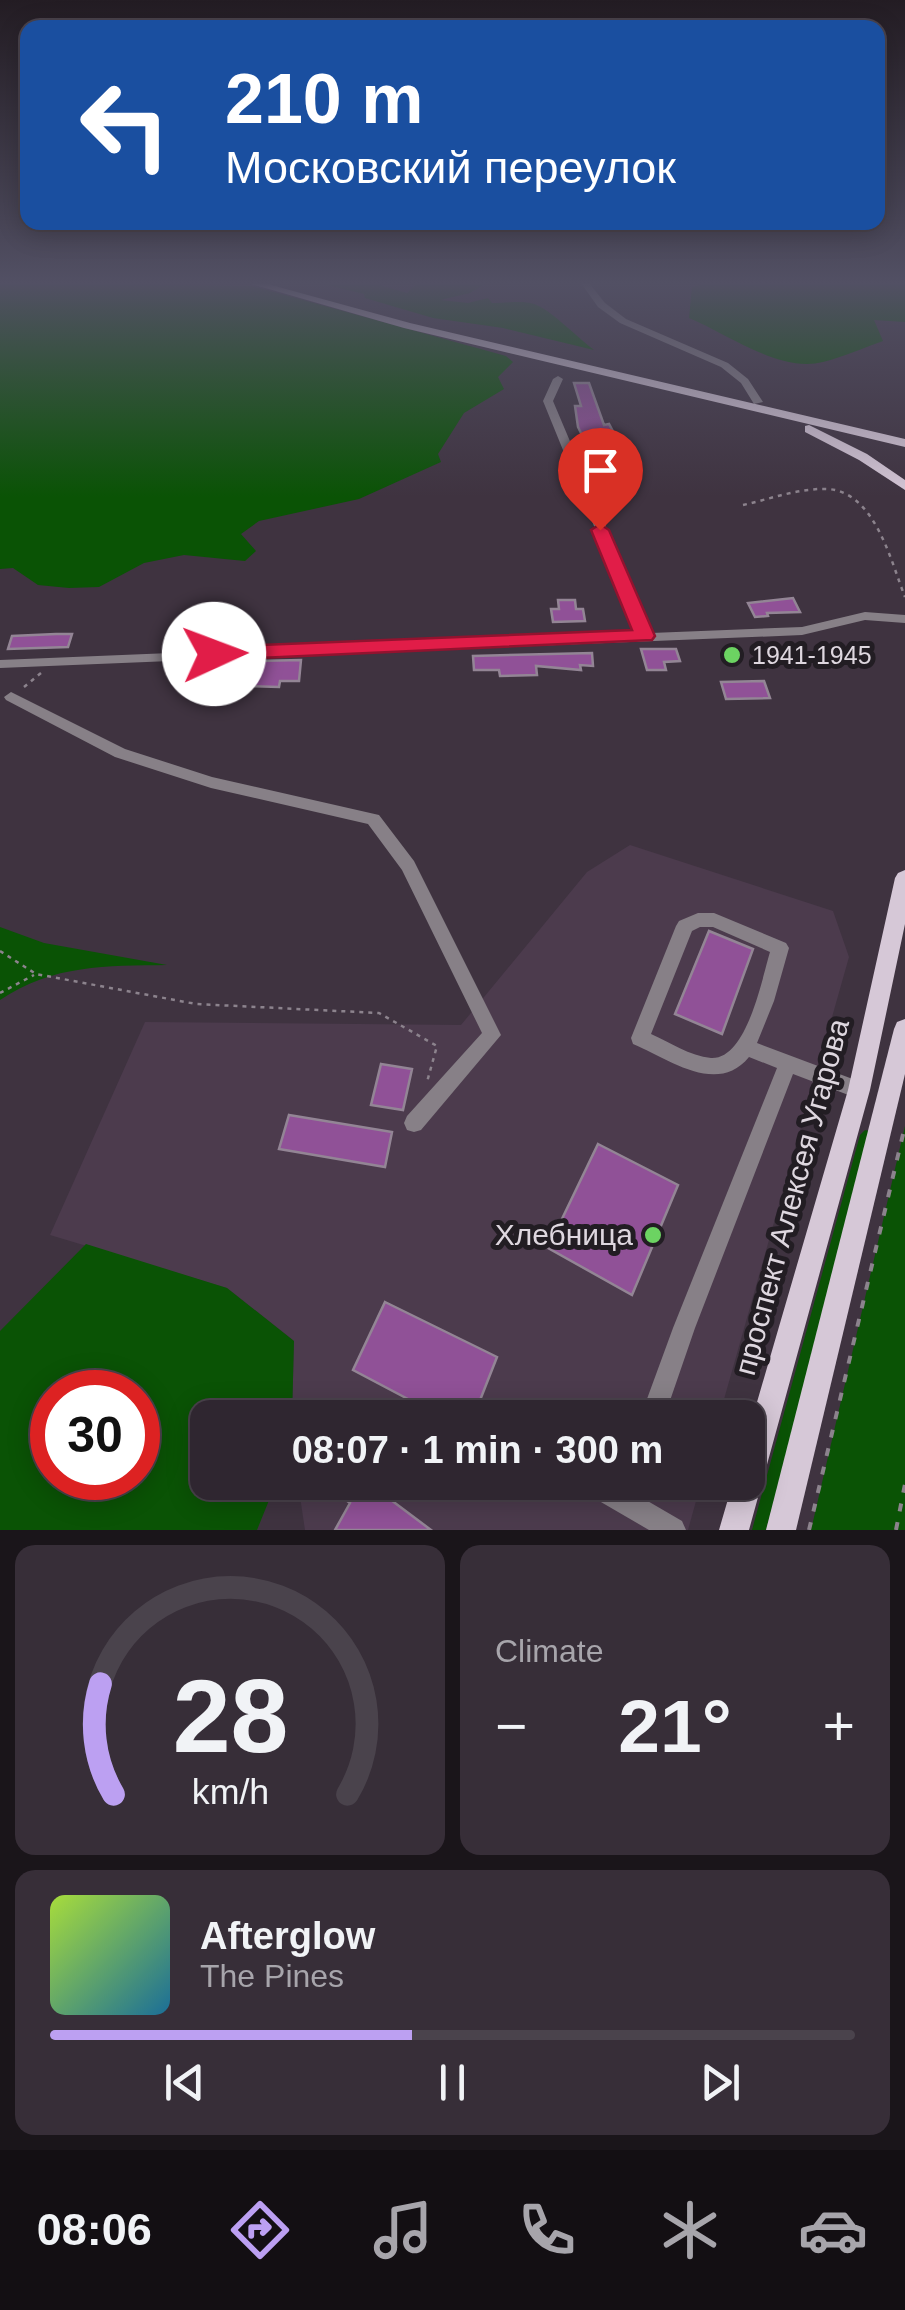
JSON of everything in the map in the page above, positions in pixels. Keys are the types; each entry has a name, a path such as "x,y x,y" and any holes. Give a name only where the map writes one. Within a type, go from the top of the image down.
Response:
{"main road":[{"path":"526,354 905,440"},
{"path":"550,354 905,440"},
{"path":"724,401 835,440 905,486"},
{"name":"проспект Алексея Угарова","path":"734,1530 858,1090 905,878"},
{"path":"781,1530 905,1029"},
{"path":"858,1090 889,1103"}],"street":[{"path":"702,354 752,388 758,402"},
{"path":"558,379 548,402 645,636"},
{"path":"0,664 802,631 865,616 905,619"},
{"path":"10,697 120,753 211,782 374,819 408,866 492,1035 414,1123"},
{"path":"714,920 780,948 748,1048 734,1063 714,1068 640,1038 685,926 714,920"},
{"path":"748,1048 858,1090"},
{"path":"658,1400 676,1344 788,1063"},
{"path":"637,1500 673,1530"}],"path":[{"path":"743,505 822,490 834,490 852,498 866,510 905,597"},
{"path":"10,697 58,660"},
{"path":"0,951 36,974 196,1004 379,1012 437,1046 426,1084"},
{"path":"0,993 36,974"},
{"path":"809,1530 905,1126"},
{"path":"896,1530 905,1484"}],"shaded area":[{"path":"630,845 833,911 849,957 724,1400 292,1400 294,1341 227,1288 50,1235 145,1022 461,1025 587,872"},
{"path":"301,1500 696,1500 688,1530 305,1530"}],"green space":[{"path":"0,354 500,354 513,362 498,377 504,389 464,413 438,454 441,462 359,499 259,521 241,534 256,551 245,561 184,555 144,563 99,587 69,588 38,585 13,568 0,569"},
{"path":"765,354 848,354 806,364"},
{"path":"0,927 44,943 167,965 60,973 0,1000"},
{"path":"905,1126 905,1530 811,1530"},
{"path":"869,1131 843,1247 766,1530 752,1530 760,1500 765,1500 765,1482 860,1135"},
{"path":"86,1244 227,1288 294,1341 292,1400 190,1400 190,1500 269,1500 257,1530 0,1530 0,1331"}],"building":[{"path":"574,383 589,383 604,425 609,424 623,450 593,458 578,427 575,406 581,406"},
{"path":"613,474 623,500 603,501 594,475"},
{"path":"793,598 800,612 755,617 748,603"},
{"path":"558,600 575,600 576,609 583,609 585,621 553,622 551,609 559,609"},
{"path":"72,634 68,647 8,649 12,636"},
{"path":"641,649 676,649 680,661 664,662 666,670 647,670"},
{"path":"592,653 593,666 580,665 581,670 536,666 537,675 500,676 499,670 474,670 473,656"},
{"path":"301,660 299,681 280,681 279,687 246,686 252,661"},
{"path":"764,681 770,698 726,699 721,682"},
{"path":"709,931 753,949 722,1034 675,1014"},
{"path":"381,1064 412,1069 403,1110 371,1105"},
{"path":"289,1115 392,1132 385,1167 279,1149"},
{"path":"598,1144 678,1185 632,1295 548,1248"},
{"path":"385,1302 497,1357 480,1400 410,1400 353,1370"},
{"path":"346,1500 391,1500 431,1530 335,1530 350,1503"}],"place":[{"name":"1941-1945","path":"732,655"},
{"name":"Хлебница","path":"653,1235"}],"route":[{"path":"214,654 645,636 600,530"}]}
